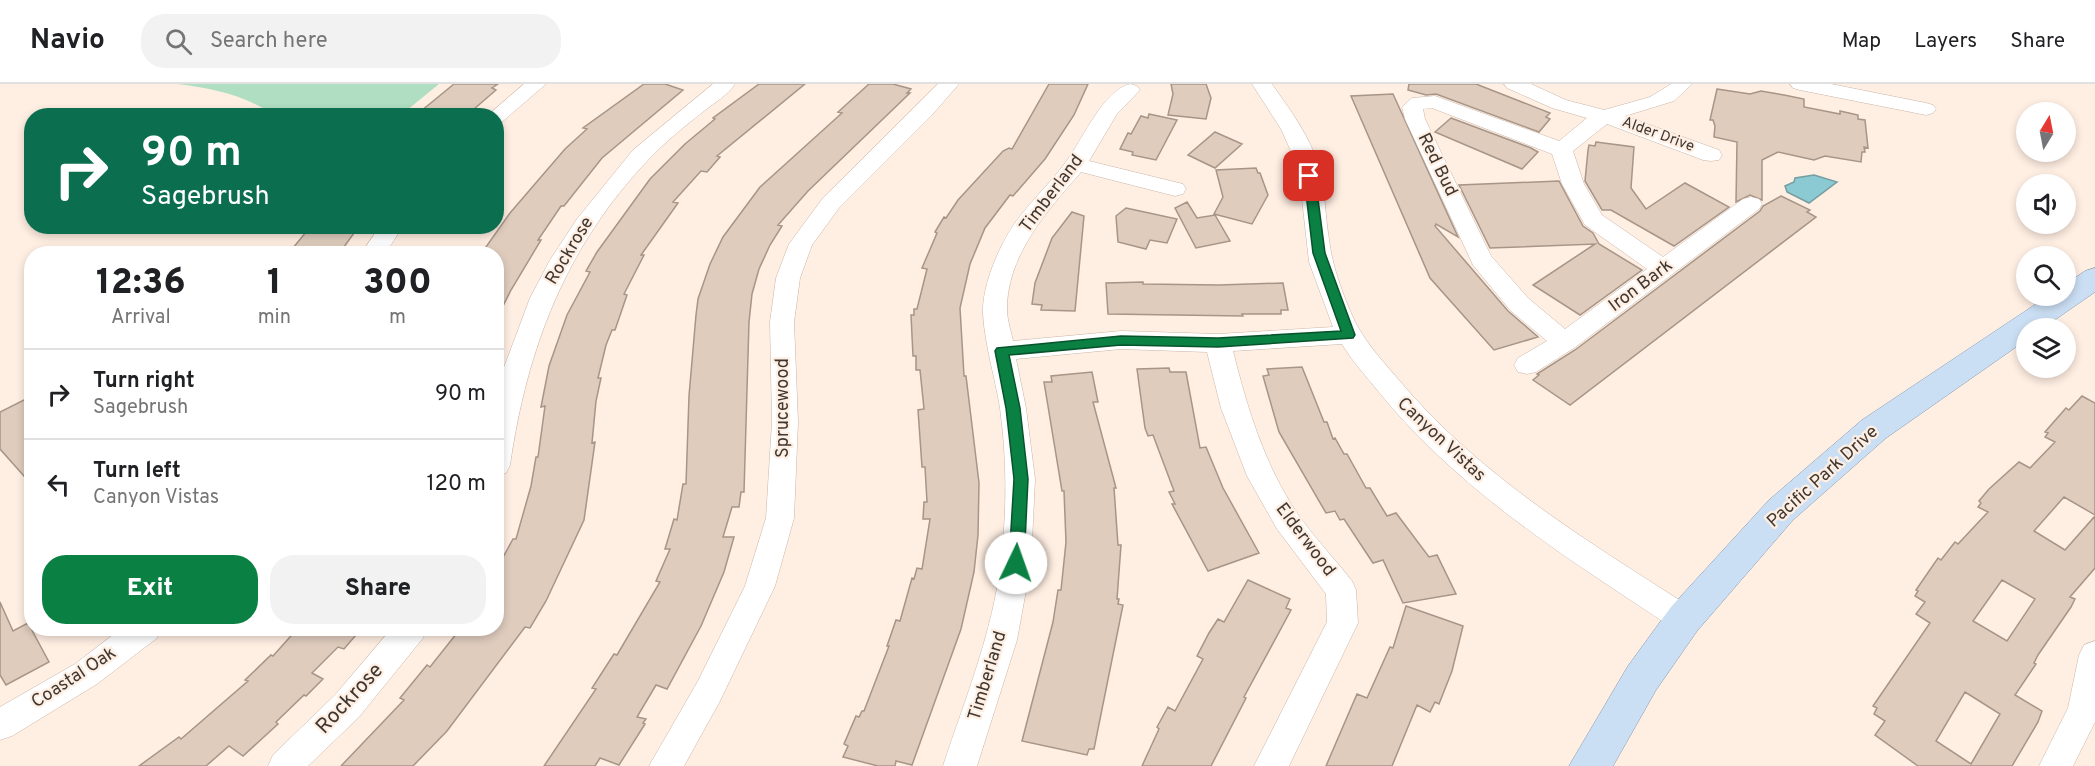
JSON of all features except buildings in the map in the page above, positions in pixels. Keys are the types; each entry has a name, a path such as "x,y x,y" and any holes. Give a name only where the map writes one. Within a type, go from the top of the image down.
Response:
{"main road":[{"name":"Pacific Park Drive","path":"1590,766 1642,678 1684,619 1781,510 1874,429 2095,278"}],"street":[{"path":"504,110 536,84"},
{"name":"Rockrose","path":"504,417 513,374 530,326 570,245 600,202 642,155 687,114 725,84"},
{"name":"Sprucewood","path":"666,766 709,691 760,586 780,518 785,422 782,322 788,278 801,244 831,203 924,112 949,84"},
{"name":"Canyon Vistas","path":"1262,84 1294,132 1306,160 1313,192 1319,253 1349,335 1400,403 1468,469 1566,541 1684,619"},
{"name":"Alder Drive","path":"1514,84 1558,104 1605,116 1711,155"},
{"name":"Alder Drive","path":"1543,84 1605,116"},
{"path":"1664,269 1593,220 1573,184 1562,150 1586,128 1605,116 1674,94 1682,84"},
{"path":"1800,84 1926,109"},
{"name":"Timberland","path":"960,766 1000,640 1016,563 1021,479 1013,408 995,314 1000,281 1014,244 1034,212 1076,164 1108,111 1130,90"},
{"name":"Red Bud","path":"1562,150 1435,102 1419,102 1412,107 1415,119 1481,259 1519,304 1565,342"},
{"path":"1076,164 1175,189"},
{"name":"Iron Bark","path":"1527,365 1565,342 1751,204"},
{"path":"1002,351 1121,340 1218,343 1349,335"},
{"name":"Elderwood","path":"1218,343 1234,408 1260,476 1287,521 1341,590 1343,623 1271,766"},
{"name":"Coastal Oak","path":"0,725 86,674 136,636"},
{"name":"Rockrose","path":"285,766 347,706 405,636"},
{"path":"2056,766 2084,710 2095,655"}],"green space":[{"path":"177,84 439,84 410,108 263,108 236,96"}],"water":[{"path":"1814,175 1837,182 1809,203 1787,192 1785,186 1794,182 1795,178"}],"route":[{"path":"1016,563 1021,479 1013,408 1002,351 1121,340 1218,343 1349,335 1319,253 1313,192 1309,176"}]}
